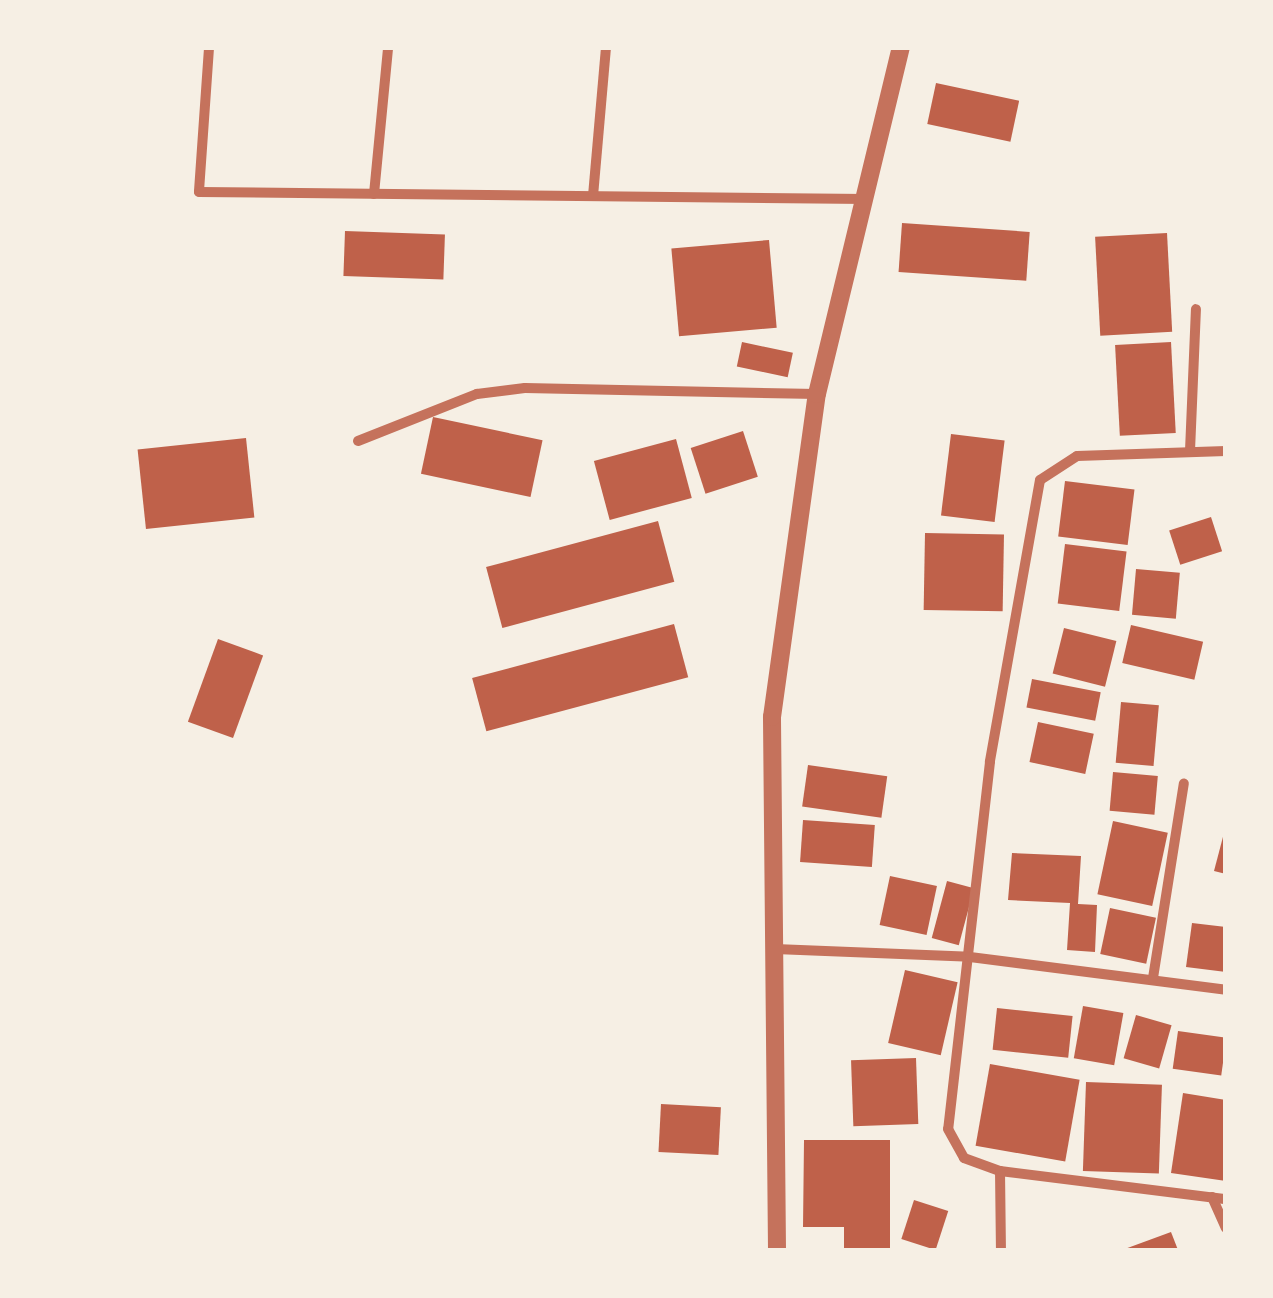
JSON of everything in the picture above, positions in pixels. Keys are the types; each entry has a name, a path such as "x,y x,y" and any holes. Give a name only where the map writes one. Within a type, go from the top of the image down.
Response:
{"street":[{"path":"209,48 199,192 868,199"},
{"path":"374,194 388,48"},
{"path":"593,196 606,48"},
{"path":"777,1250 772,717 817,394 868,199 901,48"},
{"path":"1190,451 1196,309"},
{"path":"358,441 477,394 525,388 817,394"},
{"path":"1226,451 1077,456 1040,480 990,762 948,1129 964,1158 1000,1171 1226,1199"},
{"path":"1152,978 1184,783"},
{"path":"776,948 970,957 1226,990"},
{"path":"1000,1171 1001,1250"},
{"path":"1212,1197 1226,1228"}],"building":[{"path":"936,83 1019,101 1010,142 927,124"},
{"path":"902,223 1030,232 1026,281 899,272"},
{"path":"345,231 445,234 443,279 343,276"},
{"path":"1167,233 1172,332 1100,336 1095,237"},
{"path":"769,240 777,328 679,336 671,249"},
{"path":"742,342 793,353 788,377 737,366"},
{"path":"1171,342 1176,433 1120,436 1115,345"},
{"path":"433,417 543,440 530,497 421,474"},
{"path":"743,431 758,477 706,494 691,448"},
{"path":"951,434 1005,441 995,522 941,515"},
{"path":"246,438 254,518 146,529 138,449"},
{"path":"676,439 692,498 610,520 594,461"},
{"path":"1065,481 1134,490 1128,545 1058,537"},
{"path":"1211,517 1222,551 1180,565 1169,531"},
{"path":"658,521 674,582 502,628 486,567"},
{"path":"925,533 1004,534 1003,611 924,610"},
{"path":"1065,544 1127,552 1119,611 1058,604"},
{"path":"1136,569 1180,573 1176,619 1132,615"},
{"path":"674,624 688,677 486,731 472,678"},
{"path":"1131,625 1203,642 1194,680 1122,663"},
{"path":"1064,628 1116,641 1105,687 1053,674"},
{"path":"218,639 263,655 233,738 188,722"},
{"path":"1032,679 1101,692 1095,721 1026,707"},
{"path":"1121,702 1159,705 1154,766 1116,763"},
{"path":"1038,722 1094,734 1085,774 1029,762"},
{"path":"808,765 887,776 881,818 802,807"},
{"path":"1113,772 1158,776 1154,815 1110,811"},
{"path":"803,820 875,825 872,867 800,862"},
{"path":"1113,821 1168,833 1152,906 1097,894"},
{"path":"1226,833 1226,874 1214,871"},
{"path":"1012,853 1081,856 1078,904 1097,905 1095,952 1067,950 1070,903 1008,900"},
{"path":"890,876 937,886 927,935 880,925"},
{"path":"947,881 974,888 959,945 932,938"},
{"path":"1110,908 1156,918 1146,964 1100,954"},
{"path":"1192,923 1226,927 1226,972 1186,967"},
{"path":"905,970 958,982 941,1055 888,1043"},
{"path":"1083,1006 1123,1013 1114,1065 1074,1058"},
{"path":"997,1008 1073,1016 1068,1058 993,1050"},
{"path":"1136,1015 1172,1025 1159,1068 1124,1058"},
{"path":"1178,1031 1226,1038 1221,1075 1173,1069"},
{"path":"916,1058 918,1124 853,1126 851,1060"},
{"path":"990,1064 1080,1080 1065,1162 976,1146"},
{"path":"1086,1082 1162,1085 1159,1174 1083,1171"},
{"path":"1183,1093 1226,1100 1226,1181 1171,1173"},
{"path":"661,1104 721,1107 718,1155 658,1152"},
{"path":"804,1140 890,1140 890,1250 844,1250 844,1227 803,1227"},
{"path":"914,1200 948,1211 936,1250 901,1239"},
{"path":"1171,1232 1178,1250 1122,1250"}]}
